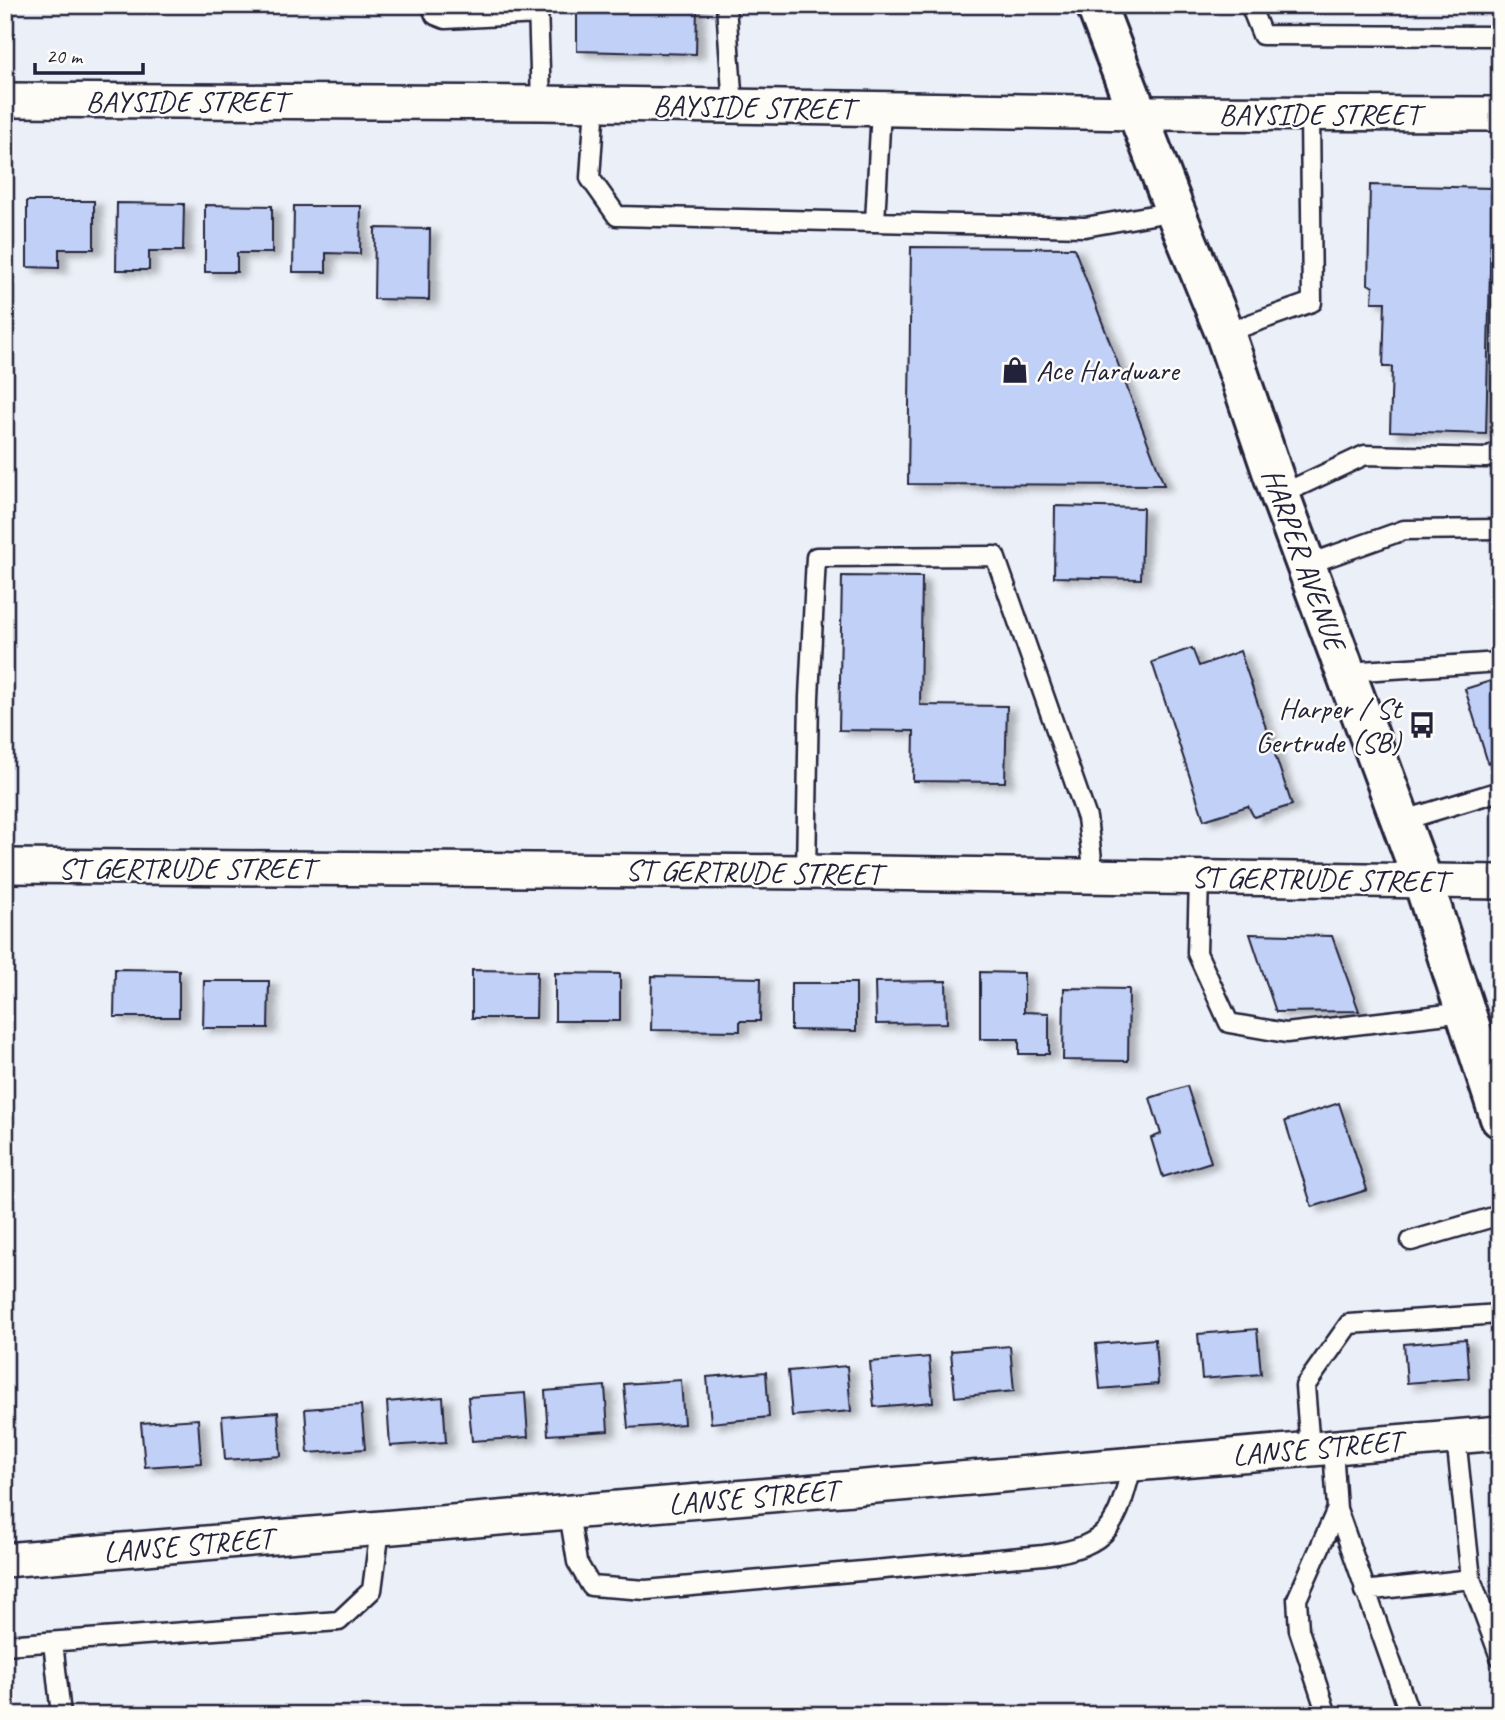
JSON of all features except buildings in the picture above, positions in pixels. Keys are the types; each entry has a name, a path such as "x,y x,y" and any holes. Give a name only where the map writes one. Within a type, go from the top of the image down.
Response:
{"main road":[{"name":"HARPER AVENUE","path":"1096,5 1175,211 1225,332 1280,495 1423,881 1500,1118"}],"street":[{"name":"BAYSIDE STREET","path":"5,100 541,103 1138,113 1500,114"},
{"name":"ST GERTRUDE STREET","path":"5,866 1500,881"},
{"name":"LANSE STREET","path":"5,1560 1500,1433"}],"lane":[{"path":"430,5 435,15 445,19 538,10 541,103"},
{"path":"726,5 733,107"},
{"path":"1250,5 1262,34 1500,37"},
{"path":"595,104 590,178 617,216 1085,227 1175,211"},
{"path":"875,222 881,109"},
{"path":"1225,332 1312,302 1310,114"},
{"path":"1280,495 1365,455 1486,458 1500,450"},
{"path":"1306,565 1404,530 1500,529"},
{"path":"806,872 809,697 816,557 995,556 1087,818 1094,876"},
{"path":"1346,672 1500,662"},
{"path":"1401,821 1500,791"},
{"path":"1199,878 1197,953 1229,1023 1286,1033 1465,1012"},
{"path":"1411,1241 1500,1215"},
{"path":"1410,1715 1336,1508 1305,1387 1349,1325 1500,1314"},
{"path":"1456,1437 1472,1579 1500,1657"},
{"path":"569,1513 577,1562 591,1587 646,1590 975,1561 1070,1552 1095,1542 1110,1527 1122,1505 1133,1463"},
{"path":"1327,1715 1299,1630 1297,1599 1336,1508"},
{"path":"5,1645 339,1621 372,1590 380,1529"},
{"path":"1364,1591 1472,1579"},
{"path":"52,1642 61,1715"}],"place":[{"name":"Ace Hardware","path":"1015,370"},
{"name":"Harper / St Gertrude (SB)","path":"1422,725"}]}
